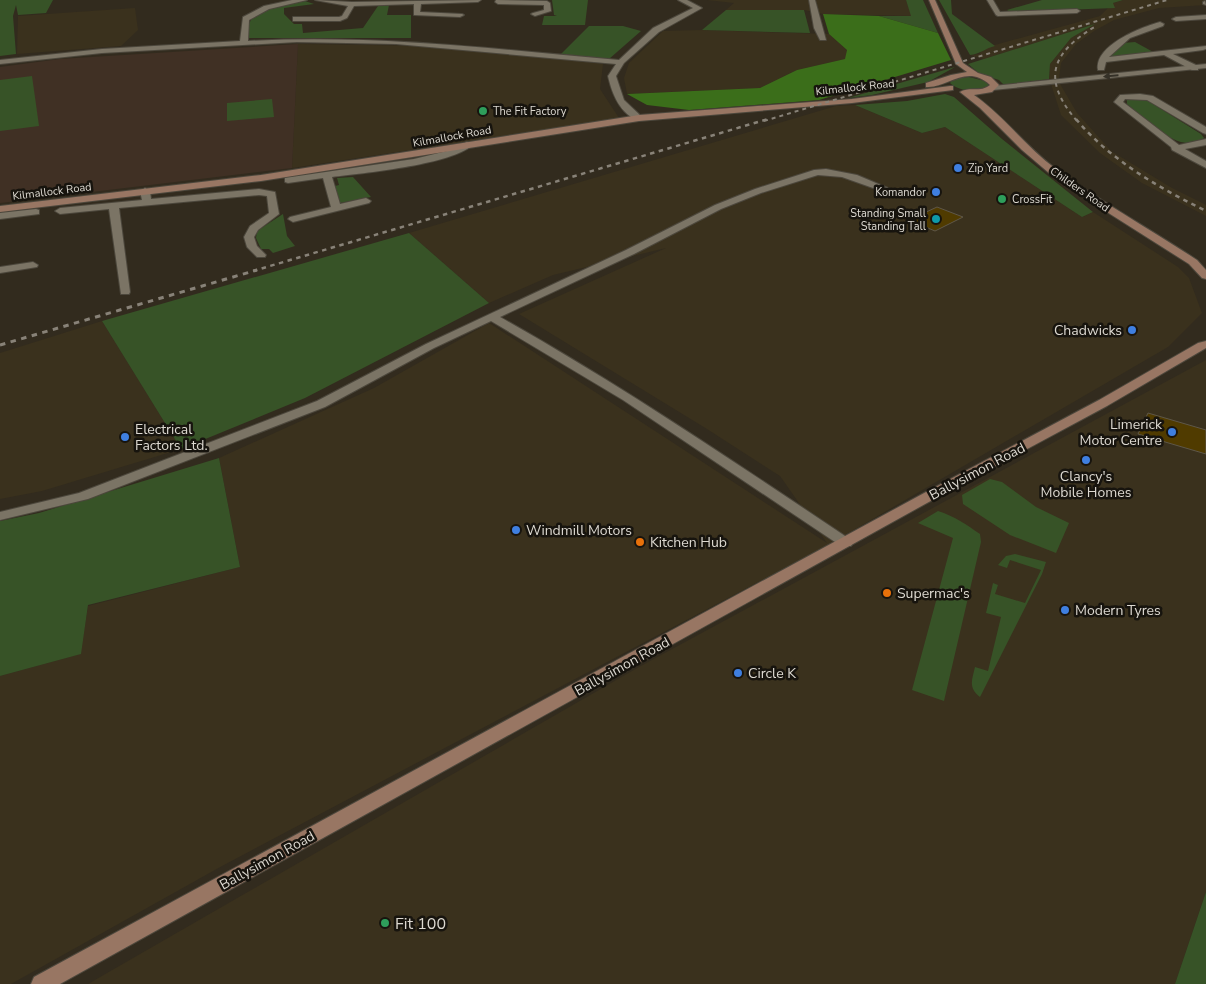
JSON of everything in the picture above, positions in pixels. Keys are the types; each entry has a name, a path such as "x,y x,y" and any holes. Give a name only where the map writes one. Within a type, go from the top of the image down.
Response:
{"main road":[{"path":"932,0 960,64 993,83 987,96 988,109"},
{"path":"960,64 957,73 948,77 944,84 964,92 991,89"},
{"path":"948,77 980,77"},
{"name":"Kilmallock Road","path":"909,92 948,77"},
{"name":"Kilmallock Road","path":"0,209 396,161 467,145 639,118 853,101 950,88"},
{"name":"Childers Road","path":"964,92 988,109 1004,128 1042,162 1088,196 1183,256 1206,276"},
{"name":"Childers Road","path":"1183,256 1206,266"},
{"name":"Ballysimon Road","path":"41,984 931,495 1103,403 1205,342"}],"street":[{"path":"244,42 246,19 255,12 267,6 304,0"},
{"path":"318,0 352,4 478,0"},
{"path":"498,0 498,2 547,3 548,11 535,14"},
{"path":"639,118 624,107 616,94 612,76 621,62 656,30 699,8 681,0"},
{"path":"812,0 818,28 823,38"},
{"path":"990,0 998,14 1005,20"},
{"path":"418,2 416,14 460,15"},
{"path":"296,18 340,19 345,17 352,4"},
{"path":"998,14 1077,11"},
{"path":"1176,19 1204,18"},
{"path":"1160,24 1126,36 1114,46 1102,64 1203,48"},
{"path":"0,62 102,51 297,40 396,42 621,62"},
{"path":"1166,53 1195,68"},
{"path":"991,89 1206,66"},
{"path":"1206,131 1150,98 1140,96 1124,97 1118,102 1148,128 1176,148 1206,165"},
{"path":"1176,148 1206,142"},
{"path":"288,180 327,175 396,161"},
{"path":"0,516 28,511 92,492 321,404 430,346 630,252 718,207 773,186 817,172 830,171 890,191"},
{"path":"327,175 336,208"},
{"path":"145,191 147,202"},
{"path":"60,211 268,192 274,198 274,214 254,228 249,237 252,247 261,255"},
{"path":"293,219 366,201"},
{"path":"114,206 126,292"},
{"path":"0,216 36,212"},
{"path":"0,270 33,265"},
{"path":"492,317 556,352 693,439 846,543"}],"shaded area":[{"path":"707,0 906,0 912,16 823,14 804,10 726,10 734,3"},
{"path":"1123,0 1206,0 1206,5 1159,8 1114,20 1076,44 1061,63 1059,79 1049,79 1050,64 1071,38 1092,25 984,59 970,55 979,54 984,48 1100,16 1113,3"},
{"path":"135,8 138,30 121,46 17,54 18,16"},
{"path":"702,30 829,34 847,50 846,59 797,70 760,88 627,94 624,78 629,63 663,31"},
{"path":"298,44 433,46 603,64 600,89 619,118 292,168"},
{"path":"298,44 292,168 0,203 0,67 60,59"},
{"path":"1051,84 1060,84 1077,113 1111,151 1172,188 1206,205 1206,216 1142,183 1100,153 1061,115"},
{"path":"855,105 922,133 945,127 1082,217 1093,212 1178,267 1189,278 1202,313 1168,347 828,545 222,866 11,984 0,984 0,676 80,654 88,606 240,567 219,458 374,388 489,323 827,543 780,476 519,314 666,248 553,275 489,303 409,233 836,106"},
{"path":"102,321 181,449 42,491 0,499 0,353"},
{"path":"1206,360 1206,892 1175,984 88,984 639,667"}],"green space":[{"path":"0,0 53,0 46,13 18,15 16,5 13,16 16,54 0,56"},
{"path":"552,0 588,0 585,25 542,25 544,16 557,16 554,15"},
{"path":"906,0 923,0 938,33 879,16 911,16"},
{"path":"939,0 951,0 952,14 995,46 970,55"},
{"path":"1042,0 1123,0 1113,3 1115,8 1010,12 1007,10"},
{"path":"305,1 314,4 284,8 284,14 294,24 302,24 303,33 363,28 378,6 389,5 387,15 411,15 411,38 249,38 248,26 257,14 273,7"},
{"path":"726,10 804,10 810,33 702,30"},
{"path":"823,14 879,16 938,33 951,60 819,100 689,110 647,105 627,94 760,88 797,70 845,59 847,50 829,34"},
{"path":"1095,24 1071,38 1050,64 1049,79 1004,85 999,80 980,74 968,64"},
{"path":"589,26 623,26 641,31 609,59 561,54"},
{"path":"1135,42 1155,53 1110,57 1123,43"},
{"path":"955,67 928,82 872,95 848,98"},
{"path":"32,76 39,126 0,131 0,80"},
{"path":"969,77 985,81 989,87 979,90 963,90 950,83 953,79"},
{"path":"945,94 954,97 1002,139 1093,212 1082,217 945,127 922,133 855,105 907,101"},
{"path":"272,99 274,117 227,121 227,103"},
{"path":"1127,99 1145,99 1201,134 1204,138 1194,143 1184,143 1174,139 1143,118 1127,104"},
{"path":"353,177 371,197 340,203 335,186 339,185 337,178"},
{"path":"283,214 287,236 295,246 273,253 269,249 261,249 256,238 257,231"},
{"path":"409,233 489,303 305,398 181,449 102,321"},
{"path":"219,458 240,567 88,605 81,654 0,676 0,521 39,513"},
{"path":"990,479 1002,482 1036,507 1069,523 1056,553 1010,535 963,504 962,495"},
{"path":"938,511 955,518 980,534 981,542 944,701 912,690 953,538 918,523"},
{"path":"1015,554 1046,562 1042,574 980,697 972,687 975,667 988,671 1001,617 986,613 993,583 998,585 995,594 1025,603 1041,570 1010,560 1007,568 998,565 1006,556"},
{"path":"1206,892 1206,984 1175,984"}],"building":[{"name":"Standing Small Standing Tall","path":"937,207 963,217 935,231 909,220"},
{"name":"Limerick Motor Centre","path":"1148,413 1206,430 1206,454 1138,434"}],"railway":[{"path":"764,121 1167,0"},
{"path":"1077,121 1058,92 1055,80 1056,68 1069,46 1096,26"},
{"path":"253,271 768,119"},
{"path":"1076,119 1089,134 1136,172 1206,211"},
{"path":"0,345 257,270"}],"place":[{"name":"The Fit Factory","path":"483,111"},
{"name":"Zip Yard","path":"958,168"},
{"name":"Komandor","path":"936,192"},
{"name":"CrossFit","path":"1002,199"},
{"name":"Standing Small Standing Tall","path":"936,219"},
{"name":"Chadwicks","path":"1132,330"},
{"name":"Limerick Motor Centre","path":"1172,432"},
{"name":"Electrical Factors Ltd.","path":"125,437"},
{"name":"Clancy's Mobile Homes","path":"1086,460"},
{"name":"Windmill Motors","path":"516,530"},
{"name":"Kitchen Hub","path":"640,542"},
{"name":"Supermac's","path":"887,593"},
{"name":"Modern Tyres","path":"1065,610"},
{"name":"Circle K","path":"738,673"},
{"name":"Fit 100","path":"385,923"}]}
